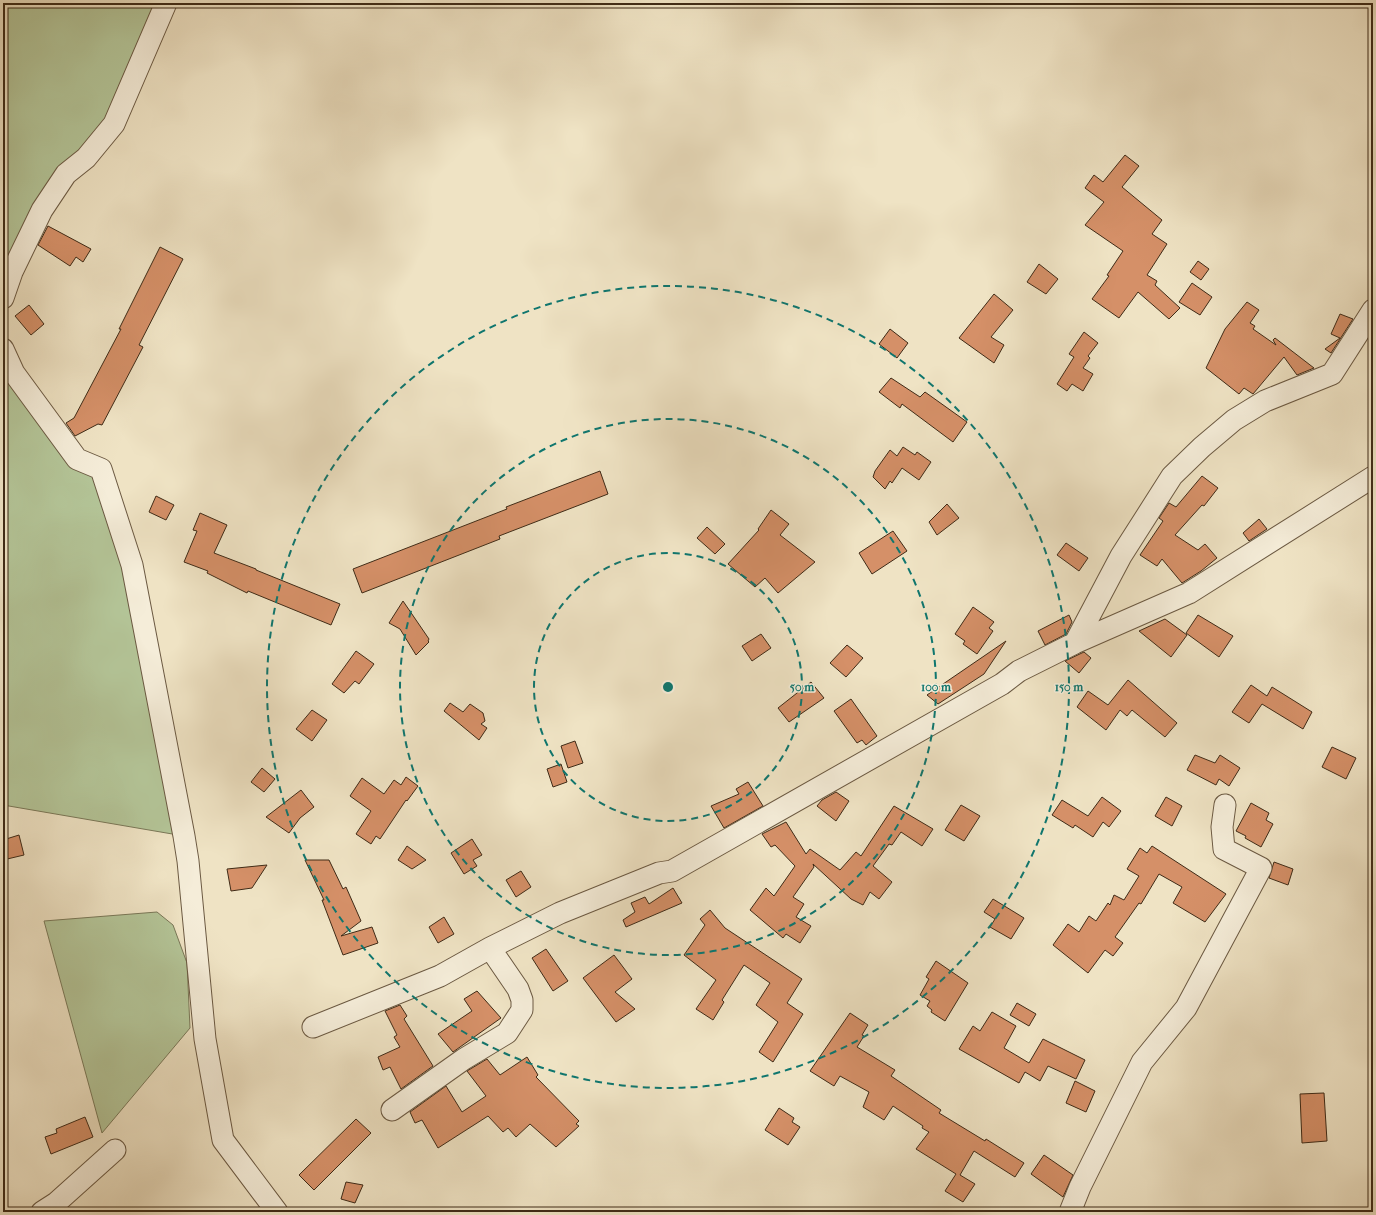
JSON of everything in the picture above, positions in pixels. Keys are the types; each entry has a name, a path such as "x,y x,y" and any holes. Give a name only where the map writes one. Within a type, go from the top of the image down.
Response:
{"street":[{"path":"3,298 12,272 42,210 66,174 86,158 114,124 166,3"},
{"path":"1075,643 1121,556 1172,476 1202,447 1234,420 1265,402 1332,374 1373,310"},
{"path":"3,349 14,373 77,459 101,469 130,558 163,719 188,861 205,1039 223,1140 277,1212"},
{"path":"313,1027 440,976 490,948 560,913 659,873 672,871 995,688 1019,671 1075,643 1189,593 1373,477"},
{"path":"1070,1212 1080,1187 1142,1062 1186,1008 1262,868 1224,849 1222,827 1225,804"},
{"path":"392,1110 464,1059 507,1033 522,1010 522,1000 518,989 490,948"},
{"path":"42,1212 56,1203 115,1150"}],"green space":[{"path":"3,3 166,3 114,124 56,188 3,300"},
{"path":"3,349 77,459 101,469 184,836 3,805"},
{"path":"157,912 173,925 187,963 190,1028 102,1133 44,921"}],"building":[{"path":"1125,155 1139,166 1122,187 1162,220 1152,234 1167,244 1147,275 1157,281 1155,285 1180,308 1169,319 1138,292 1119,318 1092,299 1109,276 1107,275 1123,251 1085,225 1104,202 1085,188 1094,175 1103,182"},
{"path":"48,226 91,249 83,262 76,257 70,266 38,245"},
{"path":"160,247 183,259 139,345 143,347 102,425 98,424 75,436 66,423 74,418 121,329 119,329"},
{"path":"1198,261 1209,269 1201,280 1190,272"},
{"path":"1039,264 1058,279 1046,294 1027,282"},
{"path":"1192,283 1212,297 1200,315 1179,302"},
{"path":"994,294 1013,310 991,337 1004,345 994,363 959,338"},
{"path":"1247,302 1259,310 1250,323 1255,326 1253,329 1276,345 1273,340 1275,338 1314,368 1297,375 1284,357 1253,394 1244,388 1239,394 1206,368 1225,329"},
{"path":"29,305 44,324 31,335 15,316"},
{"path":"1340,314 1353,319 1331,353 1325,349 1340,338 1331,334"},
{"path":"890,329 908,343 897,358 879,344"},
{"path":"1084,332 1098,343 1088,356 1090,358 1083,368 1093,374 1083,391 1072,384 1067,391 1057,384 1074,357 1069,354"},
{"path":"891,378 920,397 925,392 967,422 953,442 902,404 900,408 879,392"},
{"path":"903,447 915,455 917,452 931,462 919,480 902,468 892,483 890,481 885,489 873,477 875,471 890,450 897,456"},
{"path":"600,471 608,494 499,536 500,539 362,593 353,569 507,509 506,507"},
{"path":"1202,476 1218,488 1204,506 1202,505 1175,535 1198,550 1205,544 1217,558 1201,571 1182,583 1162,559 1157,566 1140,555 1163,521 1159,518 1169,503 1176,507"},
{"path":"156,496 174,505 166,520 149,512"},
{"path":"947,504 959,518 937,535 929,522"},
{"path":"771,510 789,524 780,535 815,562 778,593 765,578 755,587 728,564 759,530 758,529"},
{"path":"200,513 227,525 214,553 340,604 331,625 248,591 247,593 207,573 208,571 184,562 197,531 193,530"},
{"path":"1259,519 1267,529 1249,541 1243,533"},
{"path":"707,527 725,544 715,554 697,538"},
{"path":"893,531 907,551 872,574 859,553"},
{"path":"1066,543 1088,558 1079,571 1057,555"},
{"path":"403,601 429,639 429,642 416,655 400,629 389,623"},
{"path":"973,607 994,622 989,628 993,631 977,654 963,644 965,641 955,634"},
{"path":"1069,615 1072,622 1066,634 1045,645 1038,631"},
{"path":"1198,615 1233,636 1219,657 1186,633"},
{"path":"1165,619 1187,635 1171,657 1139,631"},
{"path":"761,634 771,648 752,661 742,646"},
{"path":"1006,641 984,674 938,704 927,695"},
{"path":"847,645 863,658 846,677 830,663"},
{"path":"356,651 374,664 359,684 355,681 344,693 332,684"},
{"path":"1084,652 1091,658 1079,673 1065,661"},
{"path":"1128,680 1177,723 1165,737 1132,710 1127,716 1120,710 1106,730 1077,707 1088,691 1108,705"},
{"path":"811,682 824,698 789,722 778,708"},
{"path":"1251,685 1267,696 1272,687 1312,712 1303,729 1262,704 1249,723 1232,712"},
{"path":"851,699 877,736 866,745 862,740 857,743 834,711"},
{"path":"450,703 463,712 470,704 483,713 485,721 481,724 487,728 479,740 444,711"},
{"path":"312,710 327,720 312,741 296,729"},
{"path":"575,741 583,763 568,768 561,746"},
{"path":"1332,747 1356,758 1346,779 1322,767"},
{"path":"1195,755 1215,763 1220,755 1240,768 1229,786 1219,779 1216,785 1187,770"},
{"path":"561,764 567,782 553,787 547,769"},
{"path":"262,768 275,779 264,792 251,782"},
{"path":"406,777 418,786 407,801 406,800 380,839 376,836 371,844 356,834 371,811 350,796 362,778 384,794 394,780 401,785"},
{"path":"748,782 763,806 724,828 711,806 739,794 736,789"},
{"path":"301,790 314,807 300,818 289,833 266,817"},
{"path":"836,792 849,801 836,821 817,806 822,800"},
{"path":"1102,797 1121,811 1109,827 1103,822 1093,837 1075,825 1073,828 1052,815 1062,800 1088,816"},
{"path":"1166,797 1182,806 1172,826 1155,816"},
{"path":"1251,803 1269,813 1266,820 1273,824 1261,847 1236,831"},
{"path":"961,805 980,816 964,841 945,830"},
{"path":"894,806 933,829 922,846 901,832 892,845 889,844 873,866 892,882 879,899 870,892 863,905 851,899 813,864 814,867 793,897 804,904 796,917 811,926 800,943 786,934 783,938 750,910 766,888 774,896 795,866 775,845 771,847 762,834 786,822 806,854 810,849 840,870 856,852 861,856"},
{"path":"19,835 24,855 3,860 3,840"},
{"path":"472,839 482,855 473,860 477,866 464,874 451,853"},
{"path":"407,846 426,860 412,869 398,860"},
{"path":"1152,846 1226,894 1205,922 1173,903 1182,887 1159,874 1141,904 1139,903 1115,937 1123,943 1113,956 1105,950 1088,973 1053,945 1068,924 1079,932 1089,916 1096,921 1108,903 1110,905 1114,895 1124,900 1139,876 1127,869 1140,848 1147,853"},
{"path":"305,860 329,860 343,889 346,887 361,921 341,936 372,927 378,943 343,955 322,900 324,900"},
{"path":"1274,862 1293,869 1288,885 1269,878"},
{"path":"267,865 252,888 231,891 227,869"},
{"path":"521,871 531,887 516,897 506,880"},
{"path":"673,888 682,903 626,927 623,920 635,912 631,903 645,897 649,904"},
{"path":"993,899 1024,918 1011,939 990,927 995,919 984,912"},
{"path":"710,910 725,928 802,979 787,1003 803,1014 773,1062 759,1052 778,1022 756,1005 770,983 744,965 722,1000 724,1002 713,1020 696,1009 716,980 684,955 705,925 700,919"},
{"path":"444,917 454,934 438,943 429,927"},
{"path":"546,949 568,981 553,991 532,958"},
{"path":"614,955 632,979 615,992 635,1009 616,1022 583,978"},
{"path":"936,961 968,983 945,1021 931,1012 932,1010 927,1006 930,1001 920,995 929,979 926,977"},
{"path":"477,991 501,1018 453,1052 438,1034 472,1011 464,999"},
{"path":"1017,1003 1036,1014 1029,1026 1010,1015"},
{"path":"400,1005 407,1016 404,1019 433,1066 401,1089 390,1067 383,1070 378,1057 400,1047 394,1037 397,1035 385,1011"},
{"path":"992,1012 1016,1026 1004,1048 1029,1063 1043,1039 1085,1060 1076,1079 1048,1066 1040,1081 1025,1072 1019,1083 959,1049 973,1026 980,1031"},
{"path":"850,1013 868,1025 862,1035 864,1036 857,1047 895,1070 891,1076 941,1110 939,1113 985,1141 986,1139 1024,1163 1015,1177 974,1151 960,1175 975,1184 963,1202 945,1191 956,1174 916,1149 929,1132 922,1128 923,1126 893,1106 884,1120 863,1107 869,1092 840,1076 834,1086 810,1071"},
{"path":"527,1057 538,1075 536,1077 579,1121 576,1124 579,1126 556,1147 530,1124 516,1137 508,1128 503,1132 488,1116 438,1148 422,1120 415,1123 410,1112 446,1086 462,1112 486,1096 467,1071 487,1059 500,1075"},
{"path":"1075,1081 1095,1091 1086,1112 1066,1103"},
{"path":"1324,1093 1327,1141 1302,1143 1300,1094"},
{"path":"779,1108 794,1118 792,1122 800,1127 788,1145 765,1130"},
{"path":"85,1117 93,1137 51,1154 45,1137 57,1133 56,1129"},
{"path":"356,1119 371,1133 314,1190 299,1175"},
{"path":"1044,1155 1073,1175 1063,1197 1031,1174"},
{"path":"346,1182 363,1185 355,1203 341,1199"}]}
